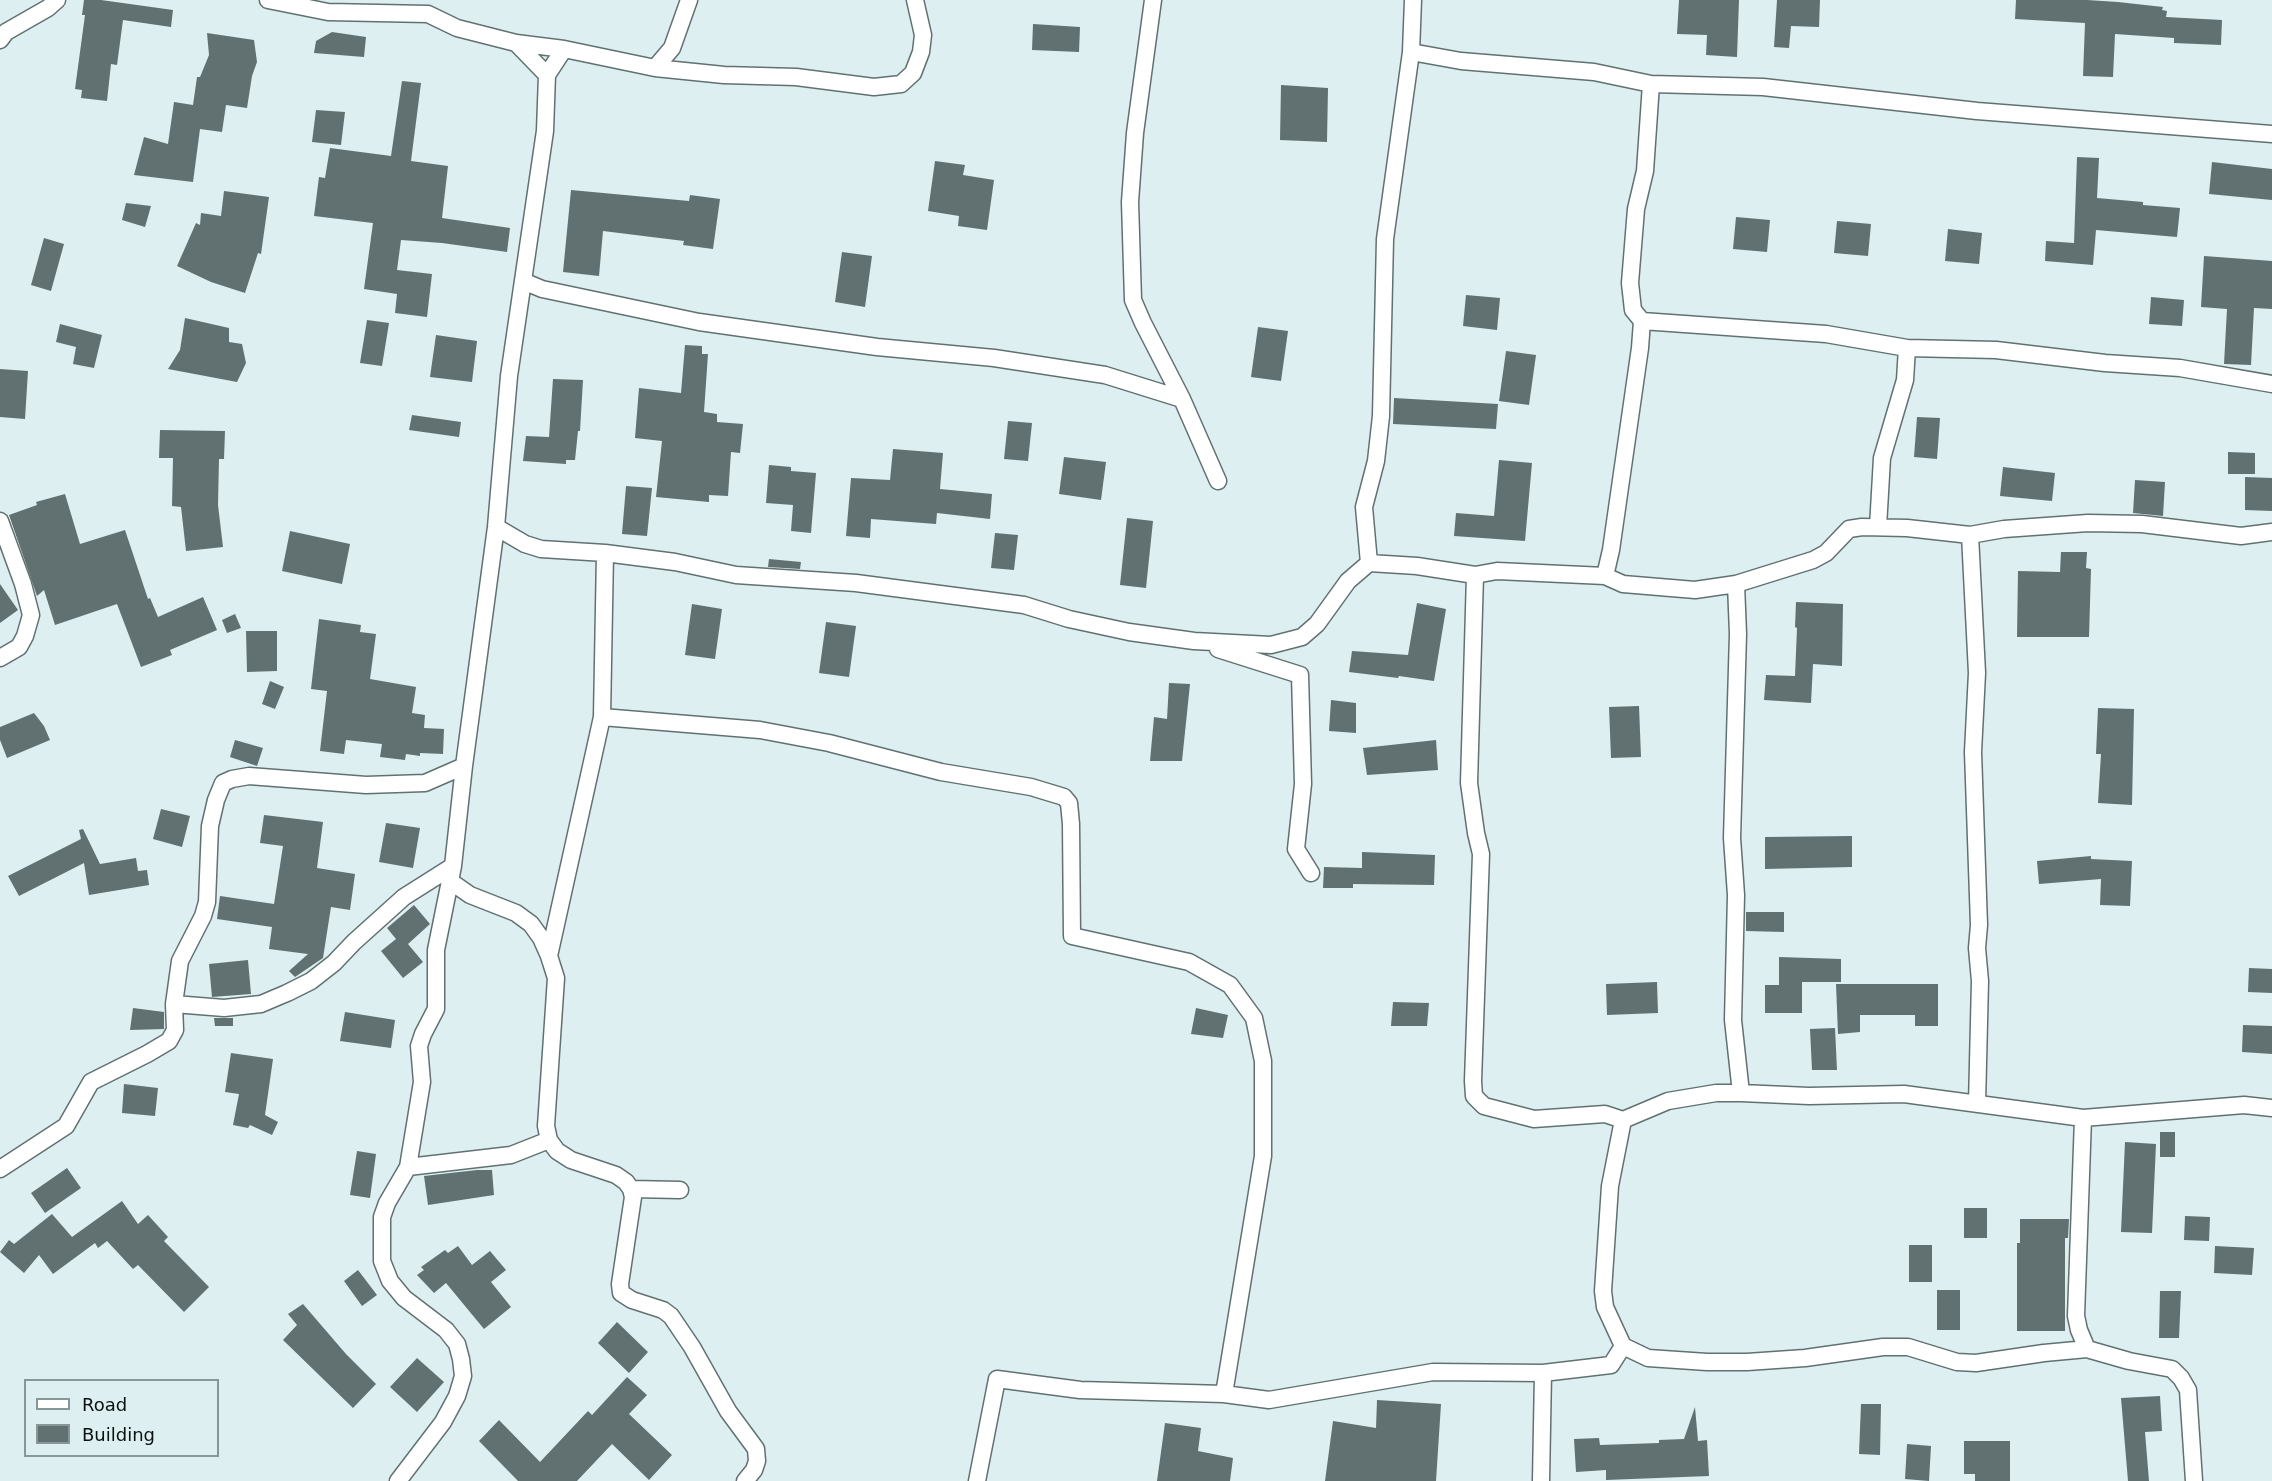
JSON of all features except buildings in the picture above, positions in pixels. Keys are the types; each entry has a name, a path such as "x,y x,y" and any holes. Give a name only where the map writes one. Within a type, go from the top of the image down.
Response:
{"street":[{"path":"0,40 6,32 48,8 57,0"},
{"path":"268,0 328,12 429,7 457,28 516,43 564,49 655,68 680,72 796,77 874,87 901,84 913,73 921,52 923,35 915,0"},
{"path":"655,68 672,48 689,0"},
{"path":"1153,0 1135,133 1130,202 1133,300 1182,399 1218,481"},
{"path":"1369,563 1364,507 1376,461 1381,416 1385,239 1412,52 1413,0"},
{"path":"516,43 547,75"},
{"path":"672,48 680,72"},
{"path":"398,1481 443,1422 457,1396 463,1376 456,1344 446,1330 404,1298 390,1281 382,1261 382,1217 387,1203 408,1167 422,1082 419,1046 436,1008 436,950 452,874 496,527 509,376 545,131 547,75 564,49"},
{"path":"1412,52 1461,61 1594,72 1651,84 1763,87 1977,111 2272,134"},
{"path":"1605,576 1611,550 1640,348 1642,321 1633,310 1630,283 1636,209 1645,171 1651,84"},
{"path":"523,281 542,289 699,322 877,347 994,358 1105,375 1182,399"},
{"path":"1642,321 1826,334 1907,348 1996,350 2105,363 2180,368 2272,384"},
{"path":"1878,527 1882,458 1905,380 1907,348"},
{"path":"0,520 23,584 31,615 19,647 0,658"},
{"path":"496,527 525,544 541,549 605,553 675,562 736,575 856,583 1024,605 1068,619 1129,632 1194,641 1271,645 1302,637 1317,624 1348,581 1369,563 1417,566 1475,575 1497,571 1605,576 1623,584 1695,590 1736,585 1820,556 1826,553 1849,529 1907,528 1970,535 2004,529 2088,523 2142,524 2241,536 2272,532"},
{"path":"1970,535 1977,673 1973,764 1979,926 1977,948 1980,981 1977,1104"},
{"path":"549,956 602,717 605,553"},
{"path":"1475,575 1469,783 1481,854 1473,1081 1474,1096 1484,1106 1534,1119 1605,1114 1623,1120 1668,1101 1716,1093 1741,1093 1904,1094 2083,1118 2244,1105 2272,1108"},
{"path":"1736,585 1738,634 1732,838 1736,895 1733,1020 1741,1093"},
{"path":"1194,641 1300,675 1303,784 1296,849 1311,873"},
{"path":"602,717 760,730 829,743 941,772 1031,787 1064,797 1069,803 1071,824 1072,936 1189,962 1230,985 1254,1018 1263,1061 1263,1156 1224,1394"},
{"path":"0,1169 66,1126 91,1082 169,1041 176,1030 174,1004 180,961 203,916 207,902 210,826 223,783 232,778 249,776 366,785 425,783 464,766"},
{"path":"452,874 470,895 516,913 531,924 541,938 556,978 547,1095 546,1126 549,1140 557,1151 616,1175 631,1188 633,1197 620,1284 621,1293 632,1300 663,1310 671,1316 692,1347 728,1411 756,1449 757,1461 746,1481"},
{"path":"174,1004 224,1008 261,1004 287,993 311,981 334,963 404,897 452,874"},
{"path":"2083,1118 2076,1316 2087,1349"},
{"path":"1623,1120 1610,1186 1603,1291 1608,1315 1623,1346 1648,1358 1707,1362 1805,1358 1883,1347 1908,1347 1957,1362 1976,1363 2087,1349 2129,1361 2172,1369 2188,1390 2194,1481"},
{"path":"408,1167 511,1155 549,1140"},
{"path":"631,1188 680,1190"},
{"path":"977,1481 997,1378 1080,1390 1224,1394 1269,1400 1433,1372 1543,1373 1611,1365 1623,1346"},
{"path":"1541,1481 1543,1373"}]}
